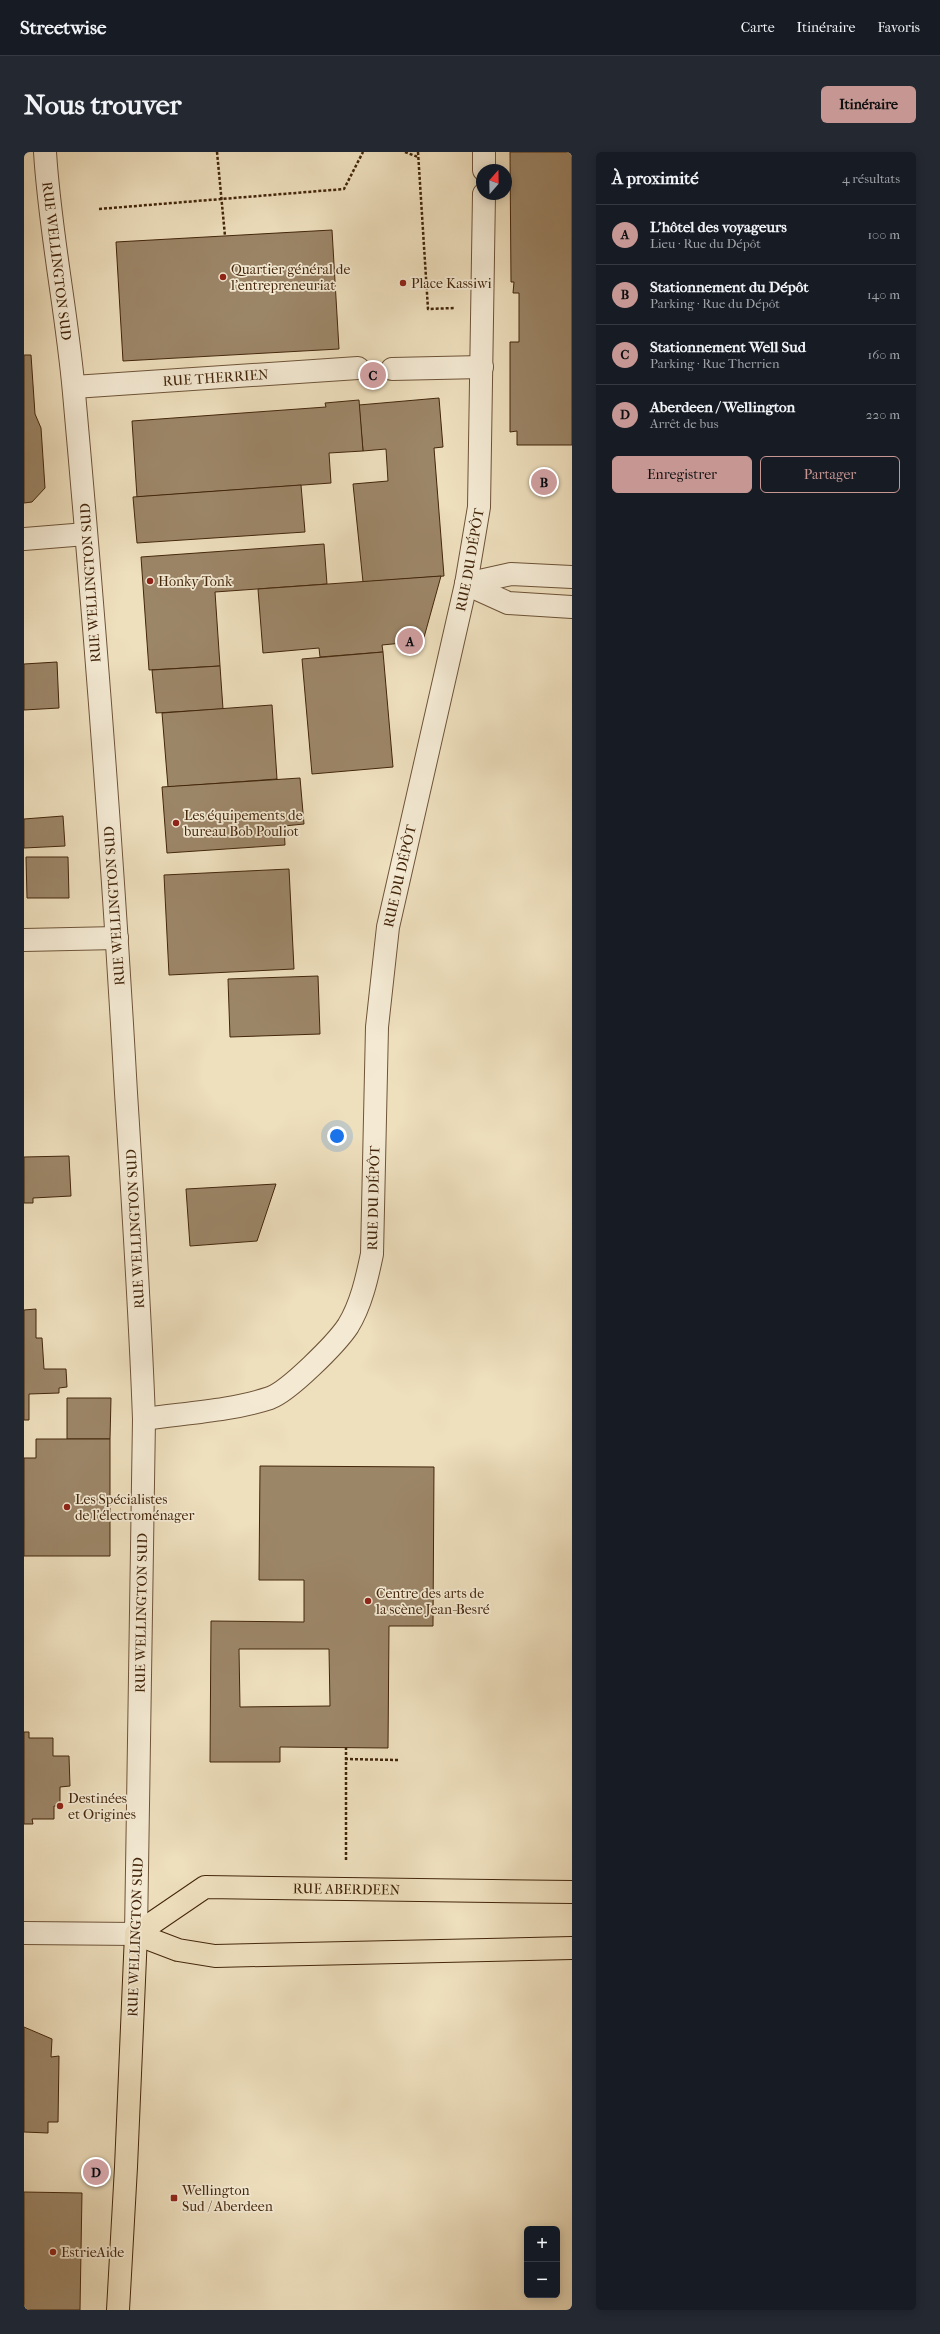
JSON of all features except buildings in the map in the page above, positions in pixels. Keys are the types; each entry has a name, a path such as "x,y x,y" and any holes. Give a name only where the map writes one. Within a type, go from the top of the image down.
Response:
{"main road":[{"name":"RUE ABERDEEN","path":"136,1934 205,1887 572,1892"},
{"path":"136,1934 178,1950 215,1956 572,1948"},
{"name":"RUE WELLINGTON SUD","path":"118,2310 127,2160 136,1934"}],"street":[{"name":"RUE WELLINGTON SUD","path":"45,152 49,210 74,387 86,534 117,938 141,1340 144,1419 136,1934"},
{"path":"484,152 484,164"},
{"name":"RUE DU DÉPÔT","path":"144,1419 223,1408 271,1397 300,1377 348,1326 366,1284 372,1254 377,1027 388,927 466,584 479,507 484,200"},
{"path":"392,369 482,367"},
{"name":"RUE THERRIEN","path":"74,387 358,368"},
{"path":"24,539 86,534"},
{"path":"466,584 511,574 572,578"},
{"path":"466,584 508,603 572,607"},
{"path":"24,940 117,938"},
{"path":"24,1933 136,1934"}],"path":[{"path":"217,152 225,236"},
{"path":"99,209 344,189 363,152"},
{"path":"405,152 418,157"},
{"path":"418,152 428,309 456,308"},
{"path":"346,1747 346,1889"},
{"path":"346,1760 398,1760"}],"place":[{"name":"Quartier général de l'entrepreneuriat","path":"223,277"},
{"name":"Place Kassiwi","path":"403,283"},
{"name":"Stationnement Well Sud","path":"373,375"},
{"name":"Stationnement du Dépôt","path":"544,482"},
{"name":"Honky Tonk","path":"150,581"},
{"name":"L'hôtel des voyageurs","path":"410,641"},
{"name":"Les équipements de bureau Bob Pouliot","path":"176,823"},
{"name":"Les Spécialistes de l'électroménager","path":"67,1507"},
{"name":"Centre des arts de la scène Jean-Besré","path":"368,1601"},
{"name":"Destinées et Origines","path":"60,1806"},
{"name":"Aberdeen / Wellington","path":"96,2172"},
{"name":"Wellington Sud / Aberdeen","path":"174,2198"},
{"name":"EstrieAide","path":"53,2252"}]}
